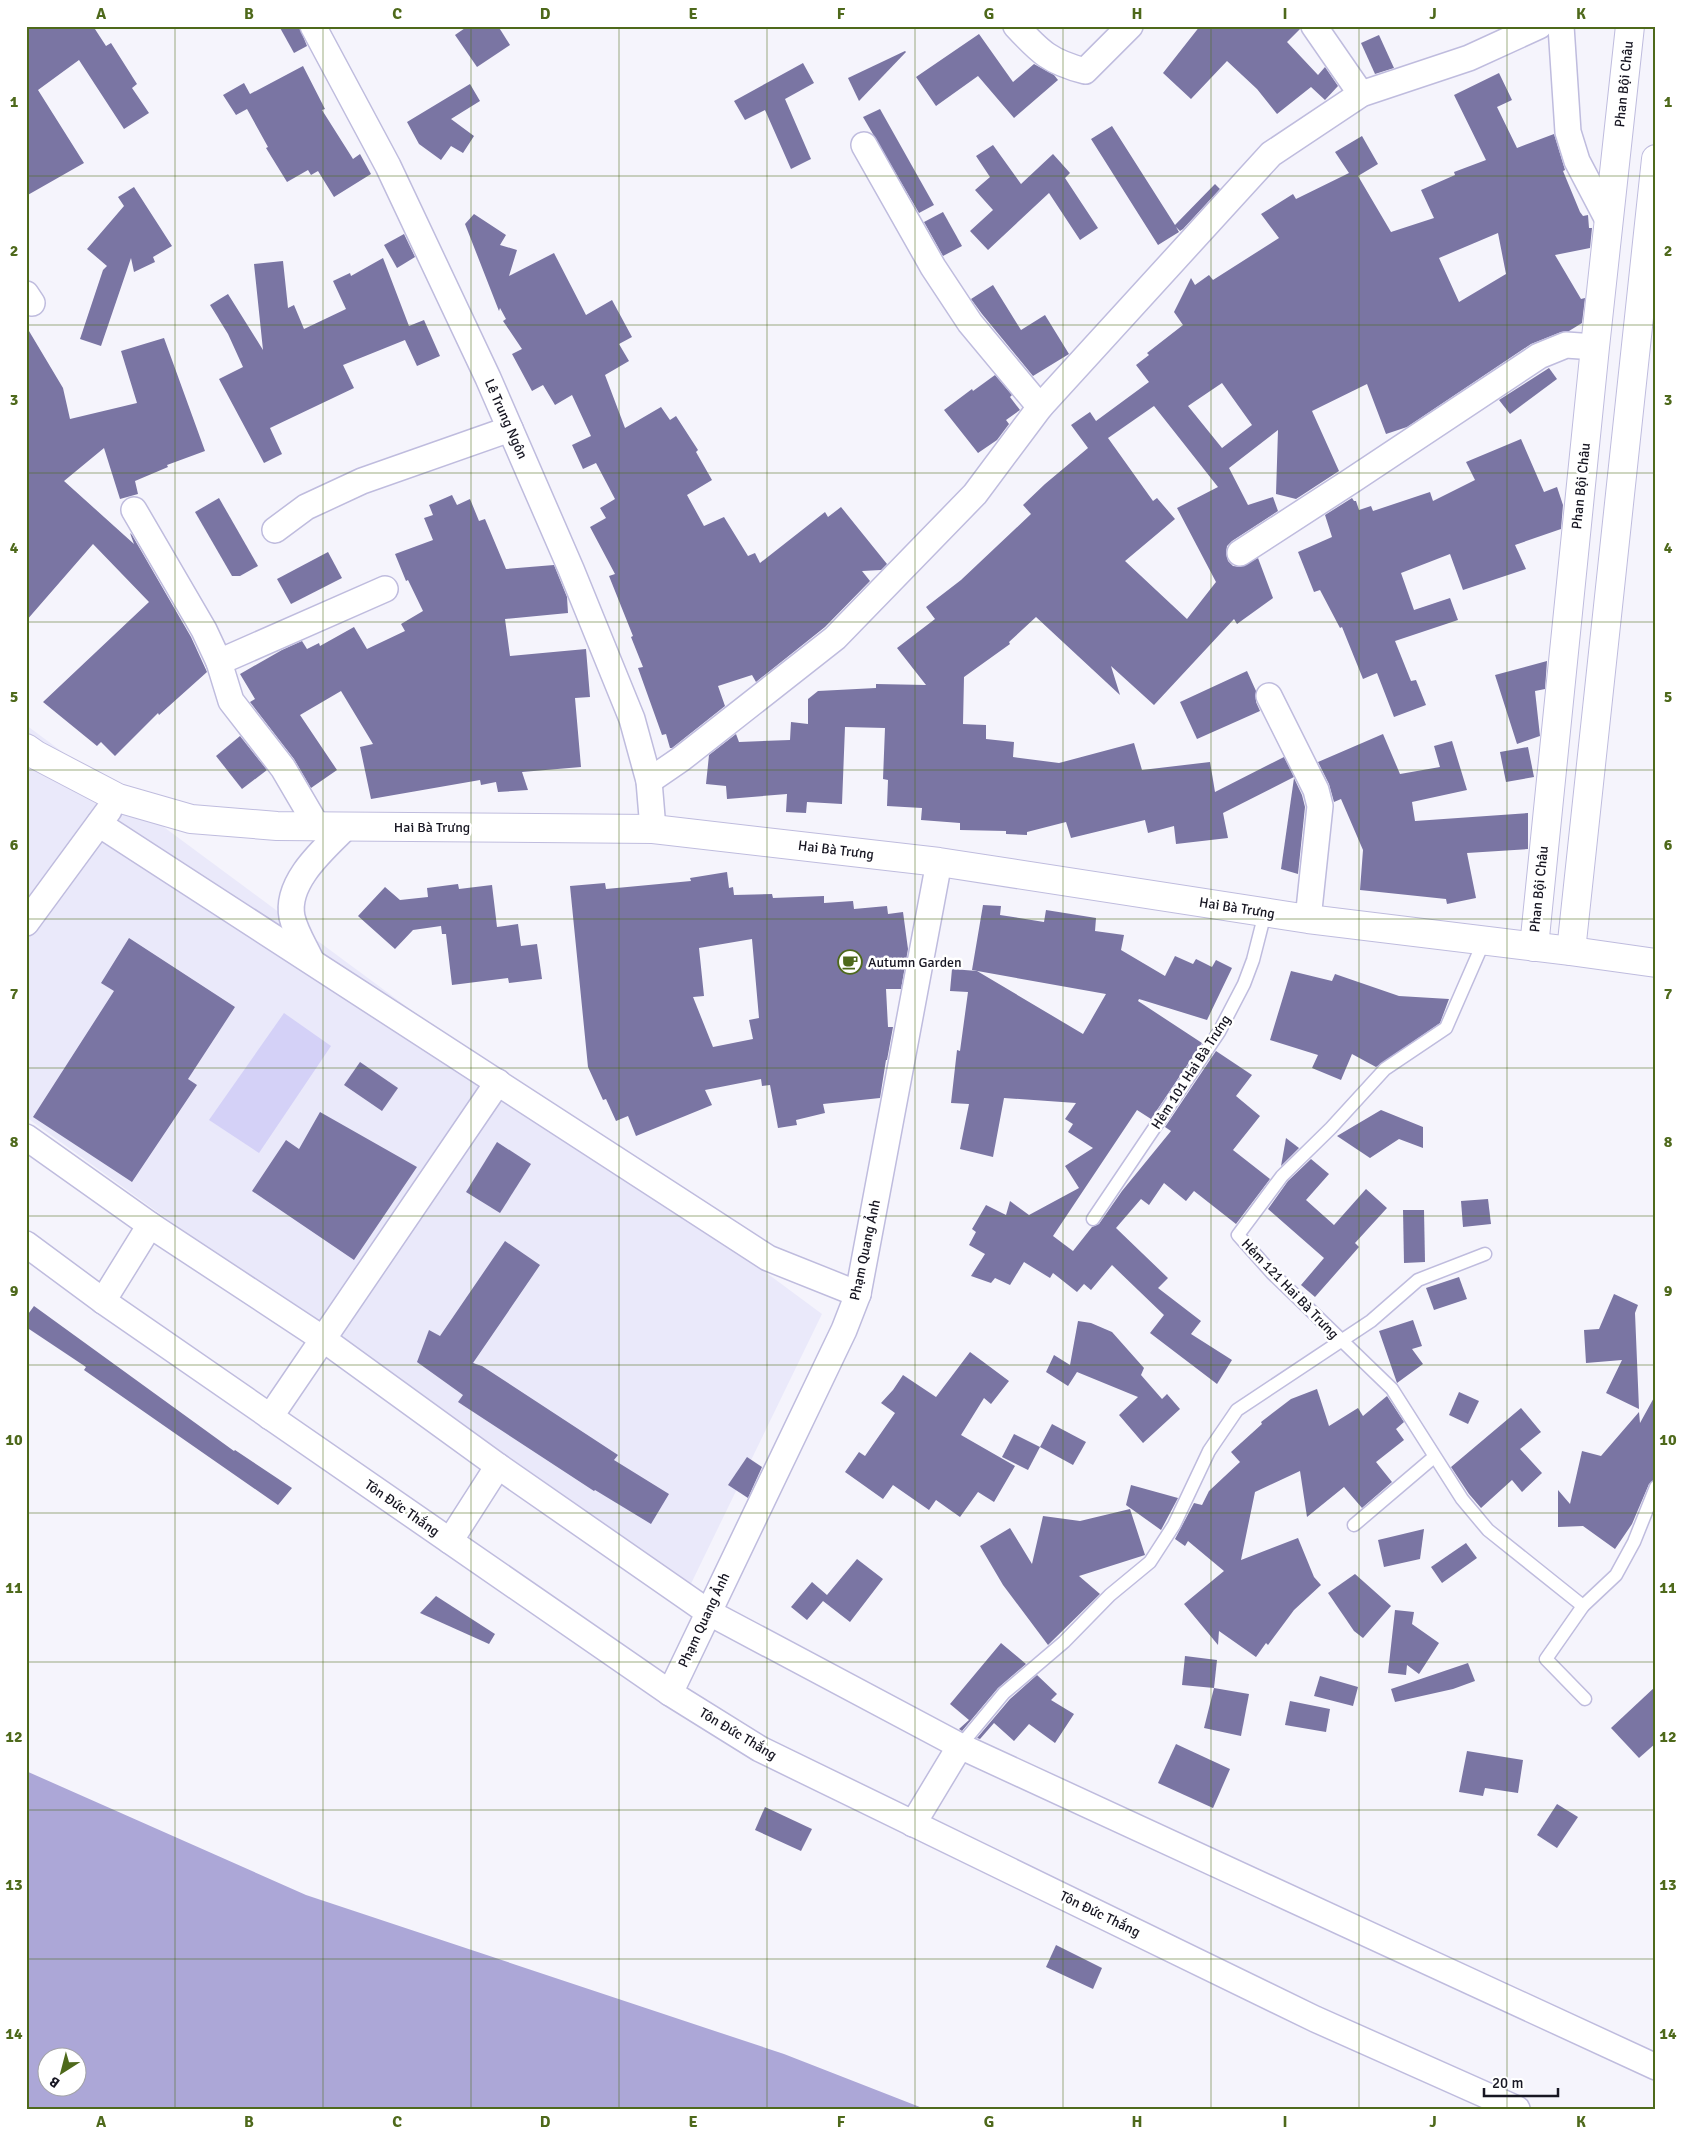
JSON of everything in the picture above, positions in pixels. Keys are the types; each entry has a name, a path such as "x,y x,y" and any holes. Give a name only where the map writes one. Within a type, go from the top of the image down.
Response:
{"street":[{"path":"1016,26 1042,53 1063,65 1085,71 1130,26"},
{"path":"1314,26 1361,94"},
{"path":"649,781 681,759 835,638 975,494 1040,407 1271,154 1361,94 1469,58 1539,26"},
{"path":"1561,26 1568,132 1577,161 1609,222"},
{"name":"Phan Bội Châu","path":"1534,946 1630,26"},
{"name":"Lê Trung Ngôn","path":"320,29 388,166 510,429 571,569 632,719 649,781 653,829"},
{"path":"864,145 933,267 970,323 1040,407"},
{"path":"1571,951 1638,312 1656,159"},
{"path":"1599,309 1638,312"},
{"path":"1240,553 1538,356 1566,345 1595,347"},
{"path":"274,530 306,507 362,481 510,429"},
{"path":"134,510 204,630 219,662 231,701 283,768 317,826"},
{"path":"219,662 385,589"},
{"path":"1269,696 1316,790 1320,806 1308,919"},
{"name":"Hai Bà Trưng","path":"26,748 118,798 191,819 278,826 653,829 939,862 1265,913 1656,963"},
{"path":"26,923 118,798"},
{"path":"99,824 768,1258 858,1294"},
{"path":"310,960 292,917 293,893 308,866 346,826"},
{"name":"Phạm Quang Ảnh","path":"670,1693 844,1330 858,1294 939,862"},
{"path":"270,1417 498,1082"},
{"path":"26,1137 150,1225 323,1339 498,1466 708,1612 960,1746 1656,2067"},
{"path":"103,1301 150,1225"},
{"name":"Tôn Đức Thắng","path":"26,1244 103,1301 670,1693 760,1749 1315,2019 1517,2109"},
{"path":"450,1541 498,1466"},
{"path":"913,1824 960,1746"}],"lane":[{"name":"Hẻm 101 Hai Bà Trưng","path":"1093,1219 1219,1032 1253,960 1265,913"},
{"name":"Hẻm 121 Hai Bà Trưng","path":"1484,940 1446,1028 1385,1069 1331,1128 1282,1176 1238,1235 1272,1273 1340,1341 1392,1389 1462,1499 1488,1530 1583,1606"},
{"path":"960,1746 1004,1693 1064,1642 1110,1595 1150,1562 1174,1525 1208,1452 1237,1410 1370,1321 1418,1280 1485,1254"},
{"path":"1354,1525 1434,1457"},
{"path":"1585,1699 1546,1658 1583,1606 1616,1575 1634,1542 1656,1487"}],"shaded area":[{"path":"26,725 822,1314 686,1594 26,1117"},
{"path":"284,1013 331,1046 259,1153 209,1120"},
{"path":"26,1771 306,1895 784,2054 925,2109 26,2109"}],"building":[{"path":"26,26 93,26 106,46 111,43 137,84 132,88 149,113 124,129 79,60 38,90 84,163 26,196"},
{"path":"279,26 299,26 307,46 294,53"},
{"path":"468,26 498,26 510,45 477,67 455,35"},
{"path":"1200,26 1300,26 1300,29 1287,42 1318,75 1325,67 1338,86 1325,100 1311,87 1277,114 1257,89 1227,61 1191,99 1163,73"},
{"path":"979,34 1013,82 1034,64 1054,75 1058,80 1014,118 978,76 936,106 916,77"},
{"path":"1379,35 1394,68 1375,74 1361,43"},
{"path":"906,52 859,101 848,78"},
{"path":"803,63 814,83 785,99 811,159 791,169 765,110 745,120 734,101"},
{"path":"303,66 325,109 322,110 353,159 360,154 371,174 334,197 318,171 311,175 308,170 287,182 266,148 268,147 247,109 236,115 223,95 244,83 250,94"},
{"path":"1499,73 1512,100 1497,107 1517,148 1554,134 1565,170 1563,171 1580,212 1583,216 1588,215 1589,228 1592,228 1590,248 1555,255 1581,299 1585,298 1582,323 1569,331 1561,332 1531,344 1407,427 1386,434 1367,384 1312,411 1339,471 1296,499 1276,494 1278,430 1229,468 1248,505 1273,497 1278,511 1232,541 1227,546 1226,553 1228,561 1233,566 1240,567 1258,558 1273,598 1237,624 1234,619 1154,705 1111,666 1120,695 1036,617 1009,642 1010,644 964,677 963,724 986,725 986,739 1014,742 1013,757 1059,763 1134,743 1142,770 1210,762 1215,792 1284,757 1294,777 1223,813 1228,838 1176,844 1174,826 1148,833 1145,820 1071,838 1066,822 1027,832 1027,835 1006,834 1006,831 960,830 960,823 921,820 922,808 887,806 888,780 883,779 885,728 845,727 842,804 807,802 806,813 786,812 787,794 727,799 726,786 706,784 709,755 736,734 739,742 790,740 791,722 808,724 808,699 818,691 876,688 876,684 926,685 897,648 935,619 926,607 961,580 1031,514 1023,505 1088,448 1071,425 1090,412 1096,421 1149,382 1136,365 1149,355 1147,353 1183,325 1174,312 1191,278 1195,285 1209,275 1213,280 1279,238 1261,214 1293,194 1296,199 1349,173 1335,152 1362,136 1378,164 1358,176 1391,232 1434,218 1421,190 1455,175 1454,172 1486,160 1454,95","holes":["1498,233 1506,274 1459,302 1439,258","1222,383 1252,425 1222,448 1188,406","1154,406 1218,487 1177,508 1216,582 1187,619 1125,561 1175,519 1157,498 1153,501 1108,438"]},
{"path":"470,84 480,101 451,119 474,136 463,153 451,146 441,160 419,144 407,122"},
{"path":"880,109 934,205 919,213 863,117"},
{"path":"1112,126 1175,225 1215,184 1220,189 1183,229 1180,231 1176,227 1179,232 1158,245 1091,139"},
{"path":"993,145 1021,184 1053,154 1070,173 1065,178 1098,228 1080,240 1049,193 988,250 970,231 993,210 975,190 990,177 976,156"},
{"path":"134,187 172,246 153,257 155,262 134,272 131,258 101,346 80,339 103,270 107,266 87,249 124,206 118,197"},
{"path":"943,212 962,246 943,256 924,222"},
{"path":"474,214 506,235 500,245 517,250 509,276 554,253 586,315 612,300 632,337 619,344 629,361 605,375 625,428 661,407 670,420 676,416 698,450 696,452 712,480 687,495 704,526 724,517 748,556 755,553 760,563 825,512 828,517 841,507 887,564 881,570 862,571 870,581 825,627 756,682 752,675 718,686 725,706 672,748 670,748 666,734 662,735 638,668 643,667 609,576 615,574 590,527 606,518 600,508 615,499 596,463 583,469 572,445 591,436 572,395 555,405 543,385 532,391 512,354 522,349 503,321 506,319 500,308 499,311 465,224"},
{"path":"404,234 415,257 397,268 384,245"},
{"path":"383,258 409,326 424,320 440,356 417,366 405,340 343,365 354,388 270,428 282,454 264,463 219,379 243,367 228,334 210,305 228,294 263,350 254,264 283,261 288,308 294,305 304,329 346,309 333,281 350,273 351,276"},
{"path":"993,285 1021,330 1045,315 1069,354 1033,376 971,299"},
{"path":"26,326 63,388 70,419 137,403 121,351 164,338 205,451 167,465 168,467 135,481 138,494 120,499 104,448 64,481 134,544 130,533 132,535 191,637 207,672 159,715 158,713 115,756 101,742 97,746 43,702 149,602 93,544 26,621"},
{"path":"1549,368 1557,379 1510,414 1499,400"},
{"path":"995,375 1012,395 1010,397 1020,410 1006,420 1009,424 997,440 978,453 944,410"},
{"path":"1521,439 1544,492 1557,487 1563,505 1561,529 1515,545 1526,569 1463,590 1450,554 1401,573 1414,610 1450,598 1458,620 1395,641 1411,681 1416,680 1426,705 1394,717 1377,673 1363,679 1342,627 1340,628 1320,590 1314,592 1298,552 1332,537 1325,515 1352,498 1356,501 1359,510 1371,506 1373,511 1430,492 1433,501 1475,480 1466,462"},
{"path":"452,495 457,505 470,499 479,521 485,519 506,569 554,565 567,597 568,613 505,619 510,656 586,649 590,697 575,698 581,767 522,772 528,790 498,792 496,782 481,785 480,780 371,799 360,747 373,744 341,691 300,715 337,770 311,788 294,759 250,702 255,699 240,674 302,641 307,649 319,643 320,646 354,627 367,649 405,631 401,624 423,611 408,580 406,581 395,554 433,540 424,518 433,515 429,505"},
{"path":"219,498 258,566 240,576 232,576 195,512"},
{"path":"328,552 342,578 291,604 277,579"},
{"path":"1547,661 1545,689 1535,691 1540,736 1517,744 1495,675"},
{"path":"1247,671 1256,691 1256,702 1260,711 1197,739 1180,702"},
{"path":"1383,734 1400,774 1440,767 1434,746 1452,741 1467,790 1412,802 1415,821 1528,813 1528,849 1467,853 1476,898 1447,904 1446,899 1360,890 1363,850 1341,799 1334,802 1329,784 1318,762"},
{"path":"240,736 267,770 242,789 216,756"},
{"path":"1528,747 1534,777 1506,782 1500,752"},
{"path":"1294,778 1305,807 1298,874 1281,869"},
{"path":"727,872 729,888 733,887 734,895 772,894 773,898 824,896 824,903 853,901 854,909 887,906 888,914 903,912 908,949 901,989 886,989 888,1027 893,1027 880,1098 823,1104 825,1113 796,1120 797,1125 778,1128 770,1085 762,1086 761,1079 705,1090 712,1105 636,1136 628,1116 616,1121 606,1099 603,1100 588,1067 570,886 605,883 606,889 691,881 690,878","holes":["752,939 759,1018 749,1020 753,1039 713,1047 693,997 704,996 699,948"]},
{"path":"458,884 459,889 492,885 497,927 518,924 521,946 537,944 542,979 509,983 508,978 452,985 446,934 442,934 441,926 413,930 395,949 358,916 385,887 400,900 428,897 427,888"},
{"path":"983,905 1001,906 1000,915 1044,922 1046,910 1096,918 1095,931 1124,935 1121,950 1165,976 1175,956 1193,964 1196,959 1212,967 1216,960 1232,968 1207,1020 1139,999 1138,1001 1202,1043 1151,1119 1137,1110 1053,1236 1073,1251 1092,1227 1099,1224 1122,1191 1171,1131 1165,1127 1216,1051 1252,1075 1236,1096 1260,1116 1233,1150 1270,1179 1236,1224 1194,1191 1186,1201 1164,1183 1149,1205 1141,1199 1116,1228 1168,1278 1158,1288 1201,1321 1191,1334 1232,1360 1217,1384 1150,1333 1164,1315 1112,1265 1091,1290 1084,1284 1077,1292 1053,1273 1050,1278 1024,1262 1010,1285 995,1278 991,1283 971,1276 985,1254 969,1245 976,1232 972,1229 986,1205 1006,1215 1010,1201 1029,1215 1079,1188 1065,1166 1093,1148 1068,1132 1073,1124 1065,1119 1076,1103 1004,1098 993,1157 960,1149 969,1104 951,1103 957,1050 960,1051 968,992 950,991 952,969 977,971 1083,1034 1106,994 972,970"},
{"path":"129,938 235,1007 188,1079 197,1085 132,1182 33,1117 114,991 101,983"},
{"path":"1291,971 1332,981 1335,974 1399,996 1449,999 1440,1023 1376,1067 1352,1054 1341,1080 1312,1068 1318,1055 1270,1040"},
{"path":"360,1062 398,1088 382,1111 344,1085"},
{"path":"1381,1110 1423,1127 1423,1148 1399,1139 1370,1158 1337,1136"},
{"path":"320,1112 417,1167 354,1260 252,1191 286,1140 299,1149"},
{"path":"1286,1138 1299,1148 1281,1166"},
{"path":"497,1142 531,1164 500,1213 466,1192"},
{"path":"1311,1159 1329,1174 1306,1200 1334,1225 1366,1189 1387,1208 1355,1243 1359,1247 1315,1297 1301,1285 1324,1258 1268,1209 1288,1181"},
{"path":"1488,1199 1491,1224 1463,1227 1461,1201"},
{"path":"1403,1210 1424,1210 1425,1262 1404,1263"},
{"path":"505,1241 540,1265 473,1363 482,1366 618,1455 614,1460 669,1494 651,1524 594,1491 458,1402 463,1395 417,1362 429,1330 440,1336"},
{"path":"1459,1277 1467,1299 1434,1310 1426,1288"},
{"path":"1614,1294 1638,1305 1635,1313 1639,1409 1606,1393 1622,1360 1586,1363 1584,1330 1599,1329"},
{"path":"34,1306 234,1451 292,1488 278,1505 84,1370 86,1367 26,1327 26,1317"},
{"path":"1413,1320 1422,1346 1412,1349 1423,1364 1397,1383 1379,1331"},
{"path":"1078,1321 1091,1323 1112,1332 1144,1368 1141,1375 1162,1399 1167,1394 1180,1409 1143,1443 1119,1415 1138,1397 1077,1372 1068,1386 1046,1372 1054,1355 1070,1365"},
{"path":"970,1352 1009,1381 991,1404 984,1398 961,1435 1015,1466 994,1502 978,1492 960,1517 936,1500 929,1510 893,1485 883,1499 845,1472 859,1452 865,1456 895,1413 881,1403 903,1375 936,1397"},
{"path":"1317,1389 1329,1426 1358,1408 1363,1416 1387,1396 1404,1422 1396,1429 1404,1440 1376,1462 1392,1482 1362,1508 1344,1487 1307,1517 1300,1471 1255,1492 1241,1560 1298,1538 1314,1577 1321,1585 1294,1610 1268,1645 1266,1643 1256,1657 1219,1631 1218,1645 1184,1604 1224,1571 1188,1541 1185,1546 1175,1539 1194,1503 1202,1505 1209,1491 1240,1462 1231,1452 1262,1424 1261,1422 1291,1399"},
{"path":"1459,1392 1479,1401 1468,1424 1449,1415"},
{"path":"1656,1394 1656,1479 1649,1484 1632,1524 1615,1549 1583,1526 1558,1527 1558,1490 1570,1504 1582,1451 1601,1456 1639,1412 1640,1423"},
{"path":"1521,1408 1541,1432 1520,1449 1542,1473 1522,1492 1512,1480 1481,1508 1451,1467"},
{"path":"1052,1424 1086,1442 1073,1465 1040,1447"},
{"path":"1014,1434 1040,1447 1028,1470 1002,1457"},
{"path":"747,1457 762,1467 748,1498 728,1485"},
{"path":"1131,1485 1178,1498 1161,1530 1126,1505"},
{"path":"1130,1509 1145,1555 1079,1576 1100,1594 1048,1645 1003,1585 980,1546 1010,1528 1032,1564 1043,1516 1080,1521"},
{"path":"1424,1529 1420,1559 1384,1567 1378,1540"},
{"path":"1466,1543 1477,1558 1442,1583 1431,1567"},
{"path":"857,1559 883,1579 850,1622 823,1601 807,1620 791,1607 812,1582 827,1595"},
{"path":"1355,1574 1391,1606 1363,1638 1354,1631 1328,1593"},
{"path":"436,1596 495,1634 489,1644 420,1613"},
{"path":"1395,1610 1414,1612 1412,1624 1439,1643 1419,1674 1407,1665 1406,1675 1388,1673"},
{"path":"1001,1643 1026,1664 998,1688 962,1731 959,1729 969,1720 950,1704"},
{"path":"1185,1656 1217,1660 1214,1688 1182,1685"},
{"path":"1468,1663 1475,1681 1453,1689 1395,1702 1391,1689"},
{"path":"1037,1675 1057,1694 1051,1700 1074,1714 1055,1743 1029,1724 1014,1741 994,1723 980,1739 977,1738 1010,1699"},
{"path":"1320,1676 1358,1687 1353,1706 1314,1696"},
{"path":"1656,1686 1656,1743 1639,1758 1611,1728"},
{"path":"1214,1688 1249,1694 1241,1736 1204,1728"},
{"path":"1290,1701 1330,1709 1326,1732 1285,1725"},
{"path":"1176,1744 1230,1769 1213,1808 1158,1783"},
{"path":"1467,1751 1523,1760 1518,1793 1485,1788 1483,1796 1459,1792"},
{"path":"1557,1804 1578,1817 1557,1848 1537,1835"},
{"path":"765,1807 812,1829 801,1851 755,1830"},
{"path":"1056,1945 1102,1968 1093,1989 1046,1967"}],"place":[{"name":"Autumn Garden","path":"850,962"}]}
